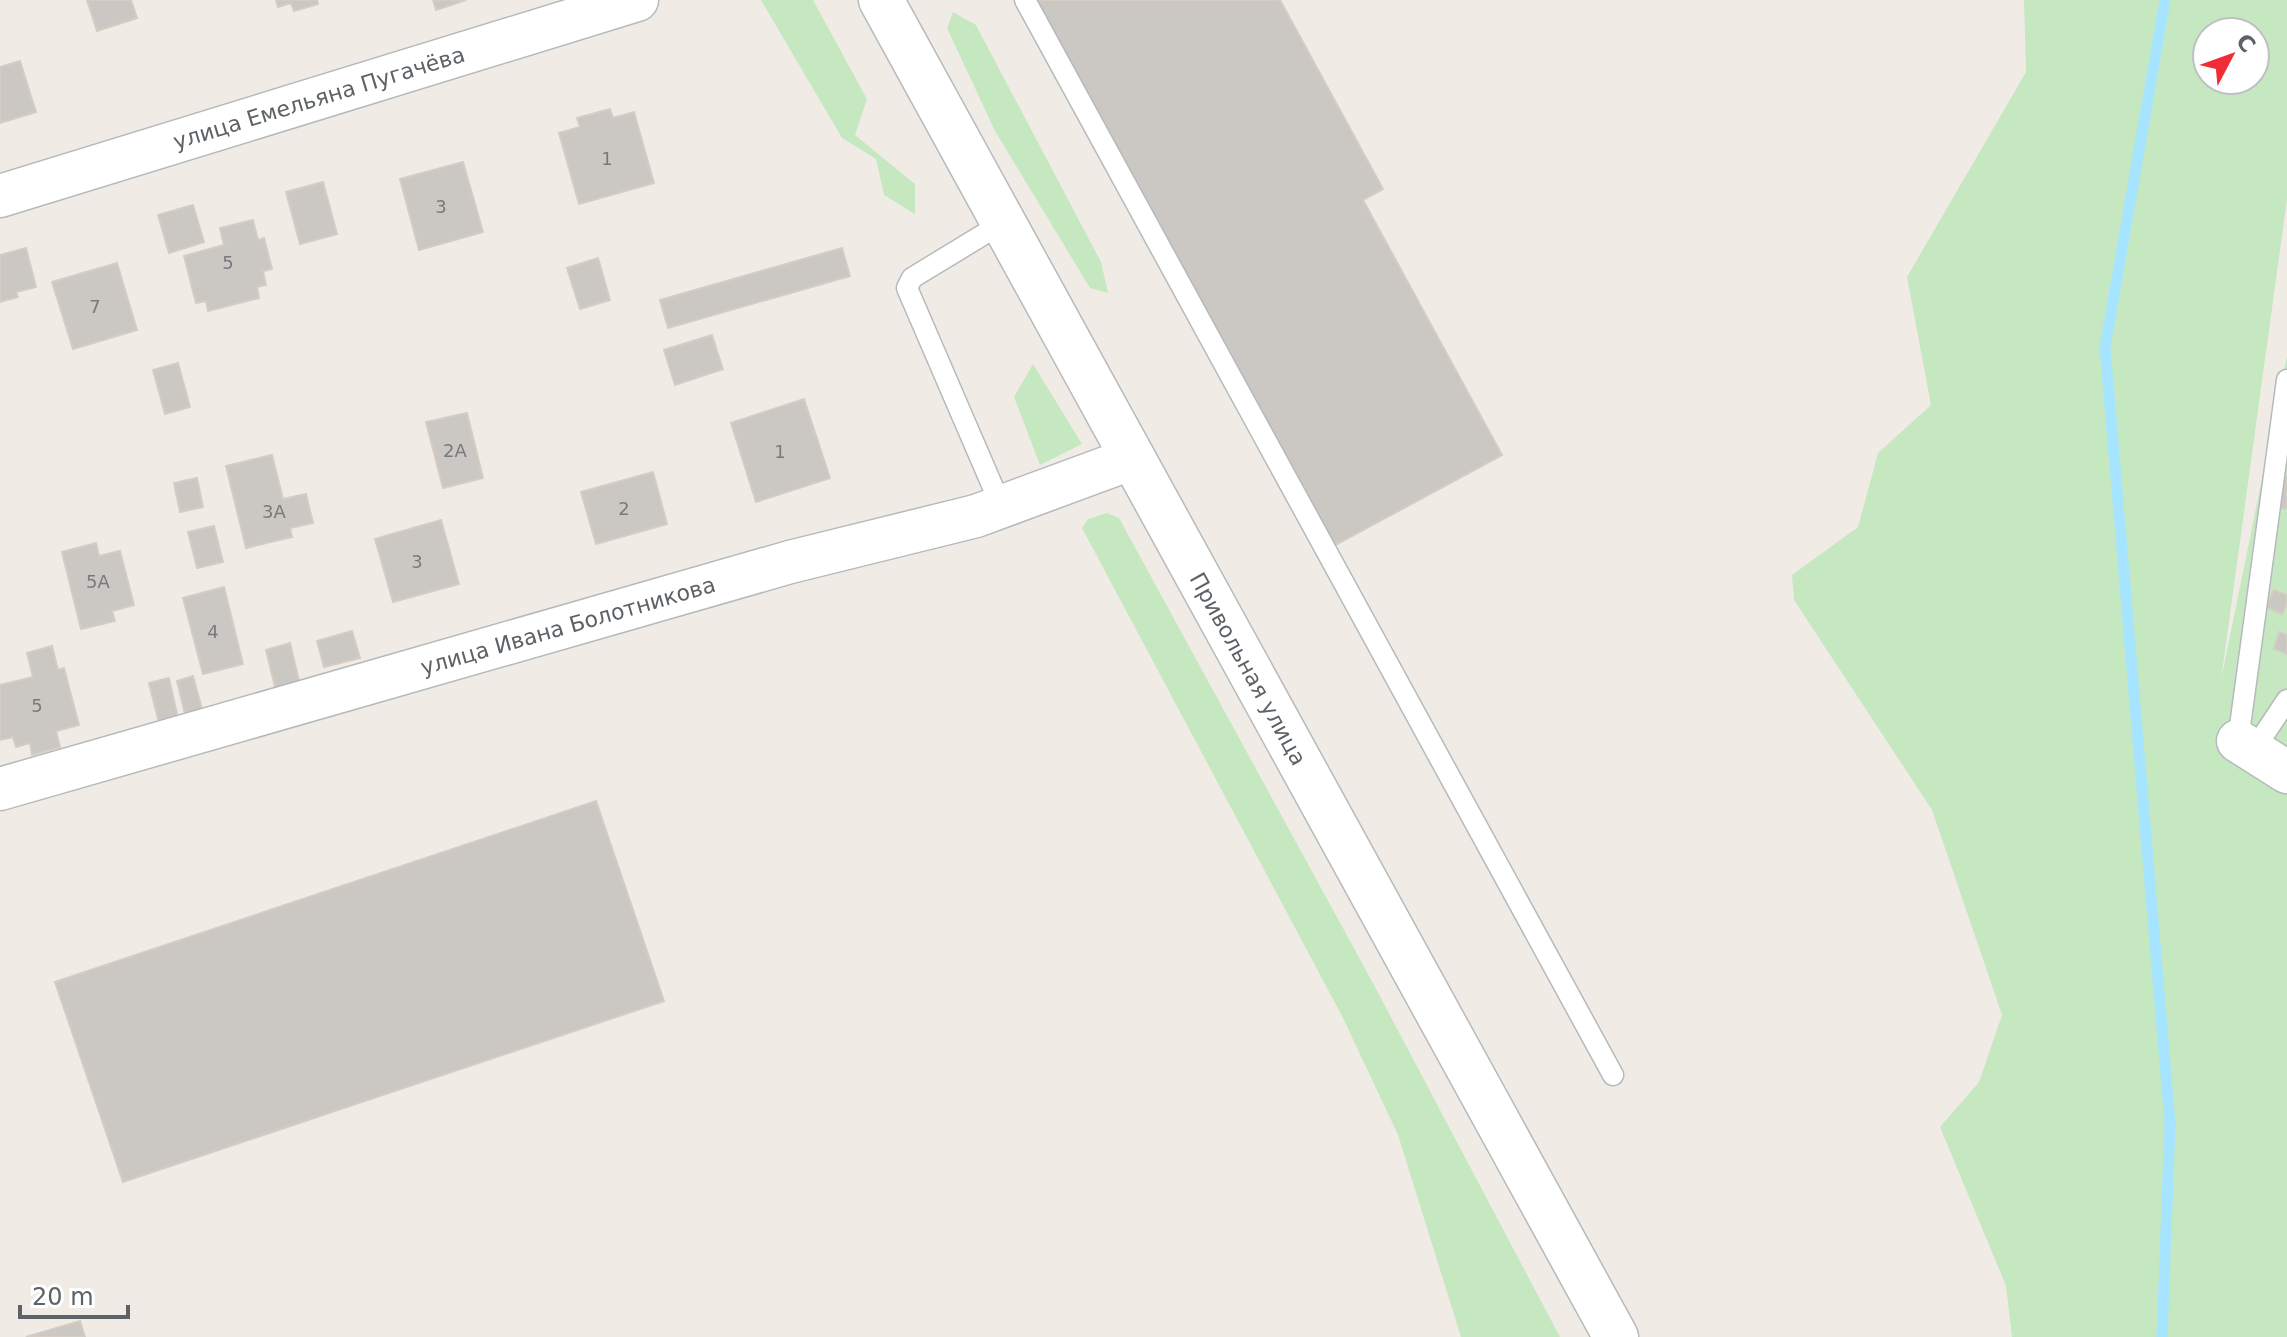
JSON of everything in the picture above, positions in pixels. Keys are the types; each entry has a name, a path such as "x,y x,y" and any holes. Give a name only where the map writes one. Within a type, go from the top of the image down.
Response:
{"street":[{"name":"улица Емельяна Пугачёва","path":"0,196 637,0"},
{"name":"Привольная улица","path":"881,0 1616,1337"},
{"name":"улица Ивана Болотникова","path":"0,789 790,562 1002,508 1133,458"}],"lane":[{"path":"1025,0 1613,1075"},
{"path":"1002,508 907,288 912,278 1004,222"},
{"path":"2259,755 2287,380"},
{"path":"2259,755 2287,700"}],"green space":[{"path":"761,0 813,0 867,99 855,135 915,184 915,214 884,195 876,159 842,138"},
{"path":"2024,0 2287,0 2287,199 2221,680 2287,356 2287,1337 2012,1337 2006,1286 1940,1127 1979,1082 2002,1015 1932,810 1794,600 1792,575 1858,527 1878,453 1931,405 1907,277 2026,72"},
{"path":"953,12 976,25 1101,262 1108,293 1090,288 995,131 947,28"},
{"path":"1033,364 1082,444 1040,465 1014,397"},
{"path":"1107,513 1119,518 1374,985 1560,1337 1461,1337 1398,1135 1343,1018 1082,528 1088,519"}],"building":[{"path":"87,0 131,0 137,18 97,31"},
{"path":"276,0 317,0 318,4 294,11 291,3 278,7"},
{"path":"433,0 466,0 436,10"},
{"path":"1035,0 1280,0 1383,189 1363,200 1502,455 1330,548"},
{"path":"20,61 36,112 0,123 0,67"},
{"path":"610,109 613,118 634,112 654,183 579,204 559,133 580,127 577,118"},
{"path":"463,162 483,232 419,250 400,179"},
{"path":"323,182 337,234 300,244 286,192"},
{"path":"193,205 204,242 169,253 158,215"},
{"path":"253,220 258,240 264,238 272,269 263,271 266,285 257,287 259,298 208,311 206,301 196,303 184,256 224,245 220,228"},
{"path":"26,248 36,287 16,292 18,297 0,302 0,255"},
{"path":"842,248 850,276 668,328 660,300"},
{"path":"598,258 610,300 580,309 567,268"},
{"path":"117,263 137,330 73,349 52,282"},
{"path":"712,335 723,369 675,385 664,350"},
{"path":"178,363 190,407 165,414 153,370"},
{"path":"804,399 830,478 756,502 731,423"},
{"path":"467,413 483,478 443,488 426,422"},
{"path":"272,455 283,499 306,494 313,523 290,528 292,537 246,548 226,466"},
{"path":"653,472 667,524 596,544 581,492"},
{"path":"2278,476 2287,477 2287,509 2274,507"},
{"path":"197,478 203,507 180,512 174,483"},
{"path":"441,520 459,584 393,602 375,539"},
{"path":"214,526 223,562 197,568 188,532"},
{"path":"96,543 99,556 120,551 134,605 112,611 115,621 81,629 62,552"},
{"path":"224,587 243,664 203,674 183,598"},
{"path":"2274,590 2287,595 2282,614 2266,607"},
{"path":"352,631 360,658 324,667 317,641"},
{"path":"2279,632 2287,635 2287,654 2274,649"},
{"path":"290,643 301,689 277,695 266,650"},
{"path":"52,646 58,670 64,668 79,725 56,731 60,747 32,755 30,743 16,747 13,737 0,740 0,685 33,677 27,653"},
{"path":"193,676 202,709 185,714 177,681"},
{"path":"169,678 178,718 159,723 149,683"},
{"path":"596,801 664,1001 123,1182 55,982"},
{"path":"80,1321 85,1337 26,1337"}],"waterway":[{"path":"2162,1337 2170,1123 2105,347 2165,0"}]}
